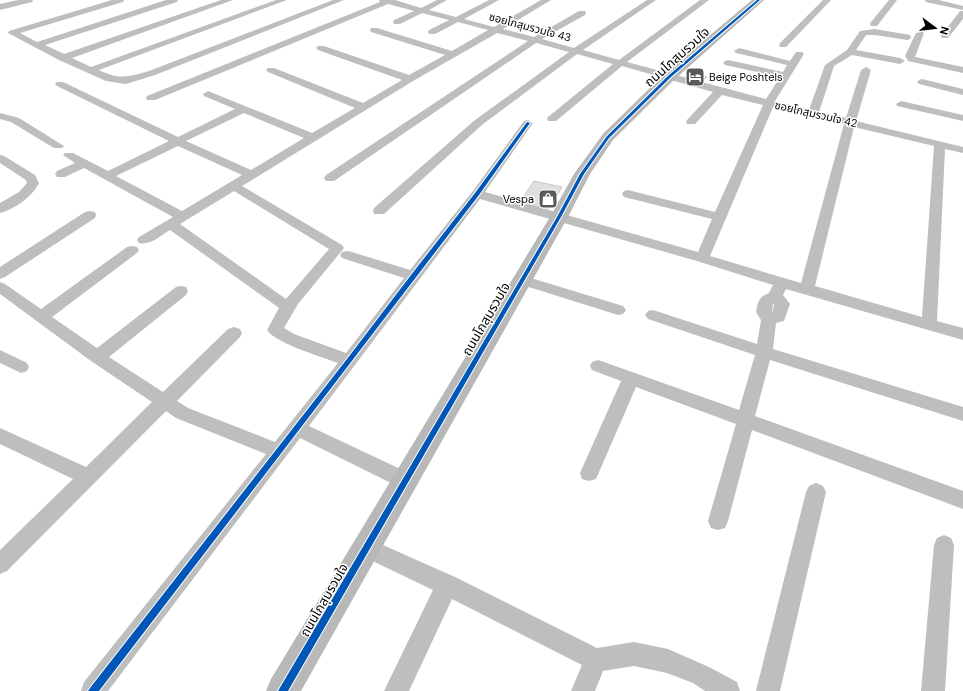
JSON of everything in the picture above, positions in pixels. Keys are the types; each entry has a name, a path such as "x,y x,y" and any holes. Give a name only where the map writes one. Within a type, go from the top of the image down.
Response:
{"street":[{"path":"120,0 12,33 62,58 113,80 126,81 340,0"},
{"path":"36,44 174,0"},
{"path":"62,58 229,0"},
{"path":"91,70 284,0"},
{"path":"151,98 387,0"},
{"name":"ซอยโกสุมรวมใจ 43","path":"387,0 456,20 670,76"},
{"path":"397,22 442,0"},
{"path":"432,32 495,0"},
{"path":"144,240 234,186 311,137 547,0"},
{"path":"380,211 479,122 576,51 652,0"},
{"path":"552,119 620,63 705,0"},
{"name":"ถนนโกสุมรวมใจ","path":"283,691 559,217 582,174 608,137 670,76 759,0"},
{"path":"783,45 827,0"},
{"path":"874,24 893,0"},
{"path":"929,0 951,2 963,8"},
{"path":"330,178 535,40 582,13"},
{"path":"945,36 963,13"},
{"path":"374,30 452,54"},
{"path":"813,114 830,65 850,52 863,33 867,32 907,37"},
{"path":"920,33 910,56 911,59 963,70"},
{"path":"321,48 410,79"},
{"path":"702,258 769,103 796,59 739,51"},
{"path":"850,52 900,61"},
{"path":"728,63 786,76"},
{"path":"272,70 363,107"},
{"path":"807,289 850,122 866,70"},
{"name":"ซอยโกสุมรวมใจ 42","path":"670,76 720,91 963,150"},
{"path":"922,82 963,92"},
{"path":"60,84 251,175"},
{"path":"691,122 720,91"},
{"path":"208,94 311,137"},
{"path":"901,104 963,118"},
{"path":"107,176 243,109"},
{"path":"0,116 15,120 58,146"},
{"path":"93,691 349,361 412,276 477,194 528,123"},
{"path":"929,324 940,145"},
{"path":"69,155 107,176 177,220 287,307"},
{"path":"0,158 31,178 33,183 31,188 24,194 0,209"},
{"path":"61,174 84,163"},
{"path":"234,186 337,248 287,307 276,324 275,330 288,338 349,361"},
{"path":"477,194 702,258 778,290 807,289 963,334"},
{"path":"628,194 719,217"},
{"path":"0,274 90,215"},
{"path":"42,316 132,250"},
{"path":"347,255 412,276"},
{"path":"521,280 618,310"},
{"path":"0,287 97,357 182,413 278,451"},
{"path":"718,521 764,352 769,320 779,317 782,304 778,290"},
{"path":"97,357 181,291"},
{"path":"653,315 764,352 963,414"},
{"path":"0,564 234,333"},
{"path":"0,356 21,367"},
{"path":"598,366 963,500"},
{"path":"589,473 631,378"},
{"path":"296,428 406,481"},
{"path":"1,438 89,477"},
{"path":"768,691 816,492"},
{"path":"933,691 944,545"},
{"path":"367,548 447,585 596,660 634,654 668,661 701,675 728,691"},
{"path":"396,691 447,585"},
{"path":"583,691 596,660"}],"building":[{"path":"692,73 707,77 701,82 686,77"},
{"path":"534,181 562,187 549,209 520,202"}],"waterway":[{"path":"0,7 29,0"}],"cycle path":[{"path":"283,691 559,217 582,174 608,137 670,76 759,0"},
{"path":"93,691 477,194 528,123"}],"place":[{"name":"Beige Poshtels","path":"695,77"},
{"name":"Vespa","path":"548,199"}]}
